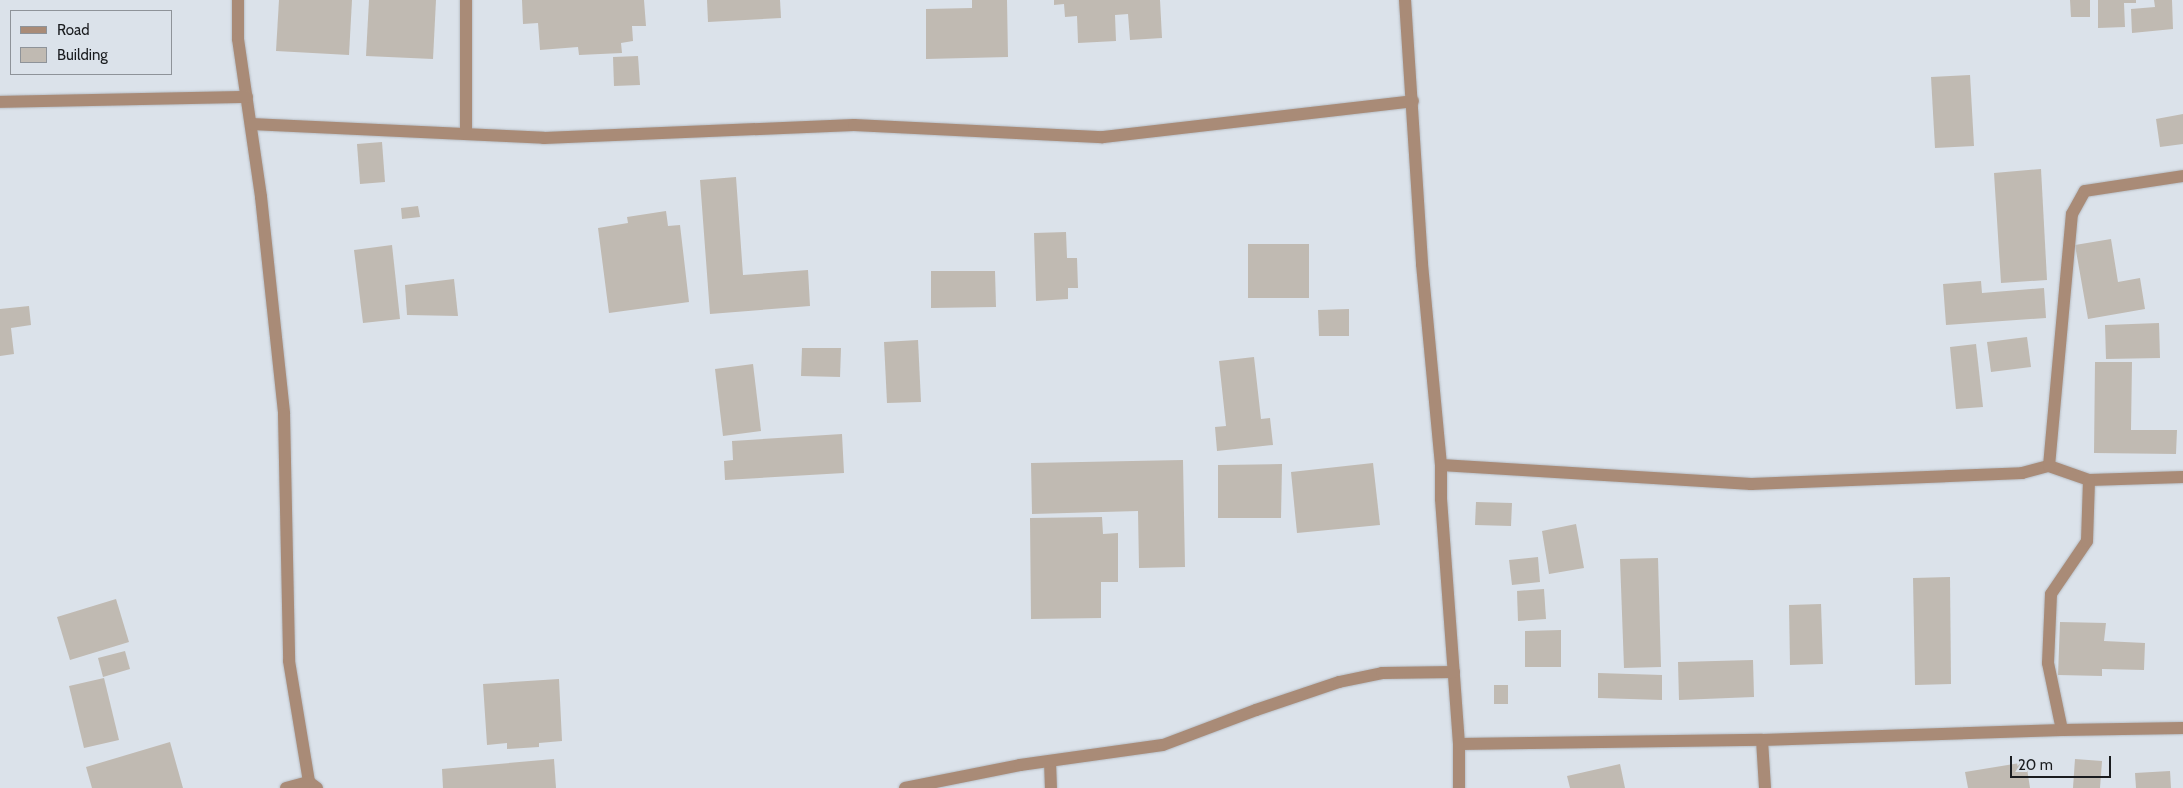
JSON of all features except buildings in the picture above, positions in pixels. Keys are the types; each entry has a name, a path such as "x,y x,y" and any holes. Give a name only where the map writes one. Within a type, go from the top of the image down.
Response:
{"street":[{"path":"238,0 238,39 261,197 284,414 289,661 313,785 286,788"},
{"path":"466,0 466,133"},
{"path":"1405,0 1422,264 1441,465 1441,499 1459,744 1459,788"},
{"path":"0,102 246,97"},
{"path":"251,124 544,138 854,125 1103,137 1413,101"},
{"path":"2049,466 2072,214 2084,191 2183,176"},
{"path":"1441,465 1752,484 2022,474 2049,466 2089,480 2183,477"},
{"path":"2062,730 2048,663 2051,594 2087,541 2089,480"},
{"path":"905,788 1050,761 1163,745 1274,703 1339,682 1382,672 1454,672"},
{"path":"1459,744 1762,740 2183,728"},
{"path":"1762,740 1765,788"},
{"path":"1050,761 1051,788"}]}
